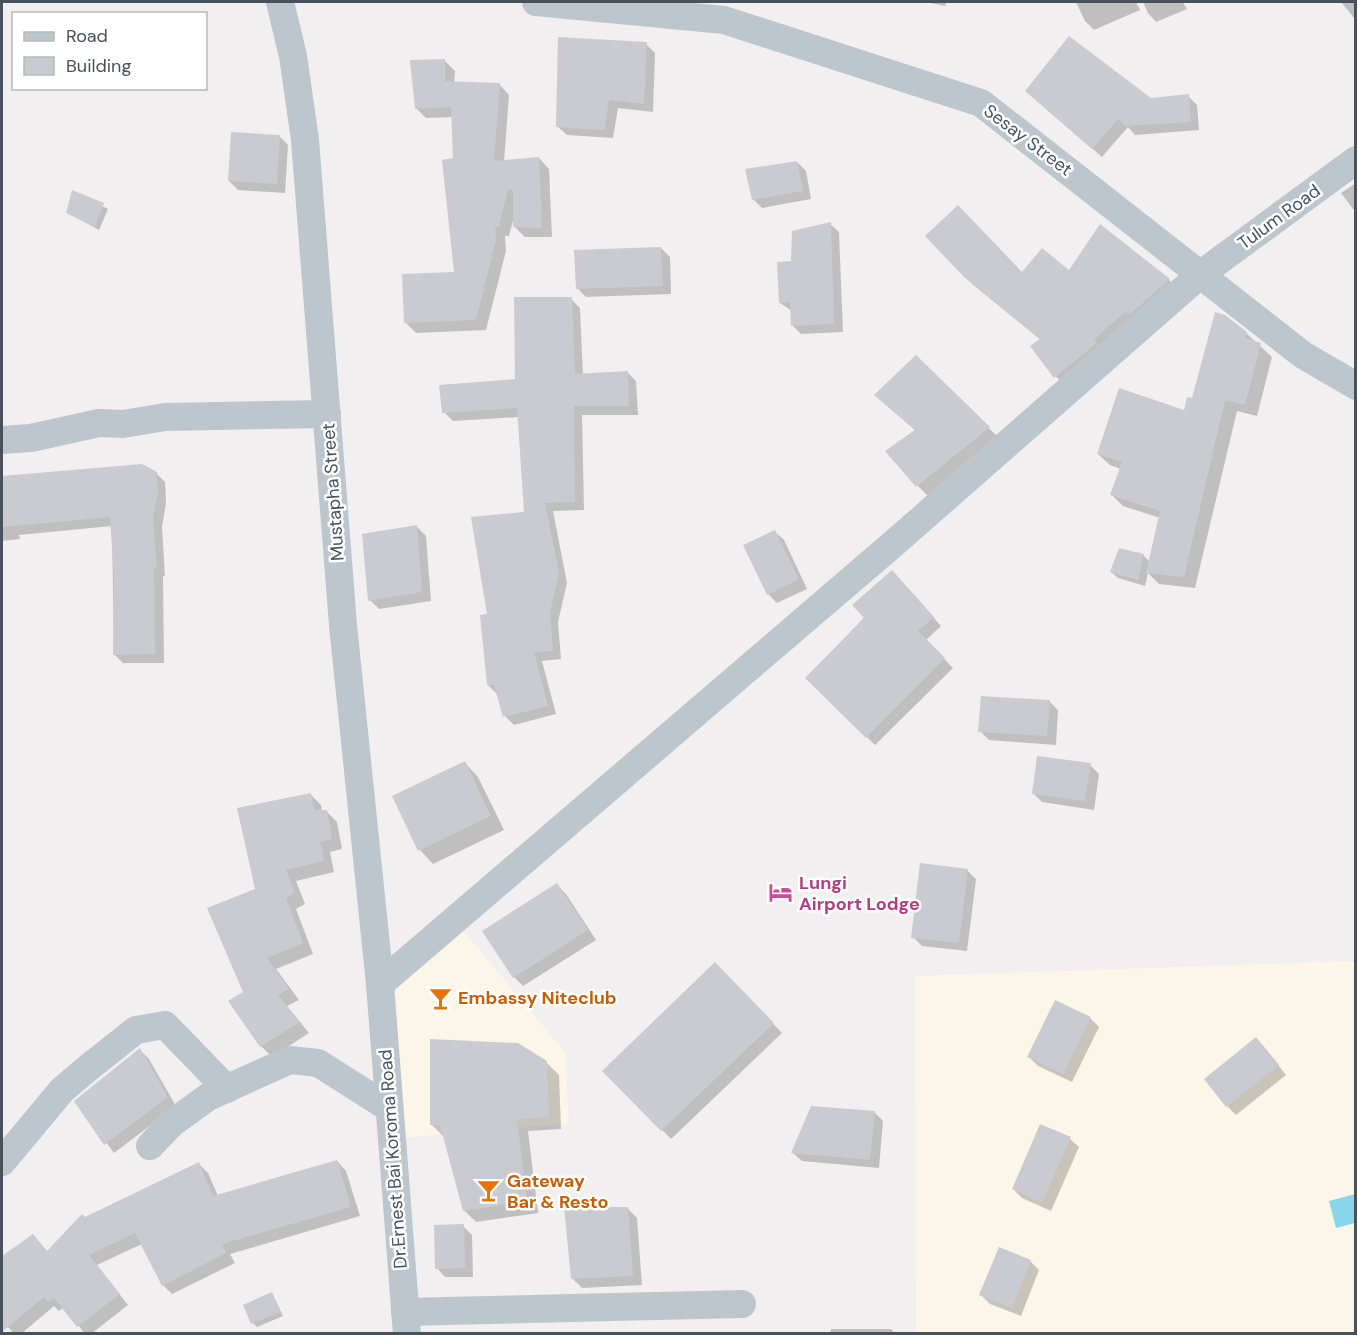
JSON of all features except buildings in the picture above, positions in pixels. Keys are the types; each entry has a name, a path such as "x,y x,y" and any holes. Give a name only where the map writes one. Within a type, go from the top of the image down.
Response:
{"street":[{"name":"Mustapha Street","path":"280,2 293,56 305,140 343,625 380,984"},
{"name":"Sesay Street","path":"536,2 724,20 981,103 1303,355 1356,386"},
{"name":"Tulum Road","path":"380,984 884,552 1201,274 1356,160"},
{"path":"2,440 31,438 99,423 123,424 165,417 327,414"},
{"name":"Dr.Ernest Bai Koroma Road","path":"380,984 406,1323"},
{"path":"2,1161 62,1090 136,1030 165,1025 227,1089"},
{"path":"150,1146 171,1124 208,1097 290,1060 318,1063 389,1108"},
{"path":"406,1323 742,1304"}],"shaded area":[{"name":"Embassy Niteclub","path":"460,927 565,1052 569,1123 401,1138 394,985"},
{"path":"1355,961 1355,1333 916,1333 915,976"}],"water":[{"path":"1355,1194 1355,1223 1336,1228 1329,1201"}],"place":[{"name":"Lungi Airport Lodge","path":"781,893"},
{"name":"Embassy Niteclub","path":"440,998"},
{"name":"Gateway Bar & Resto","path":"489,1191"}]}
